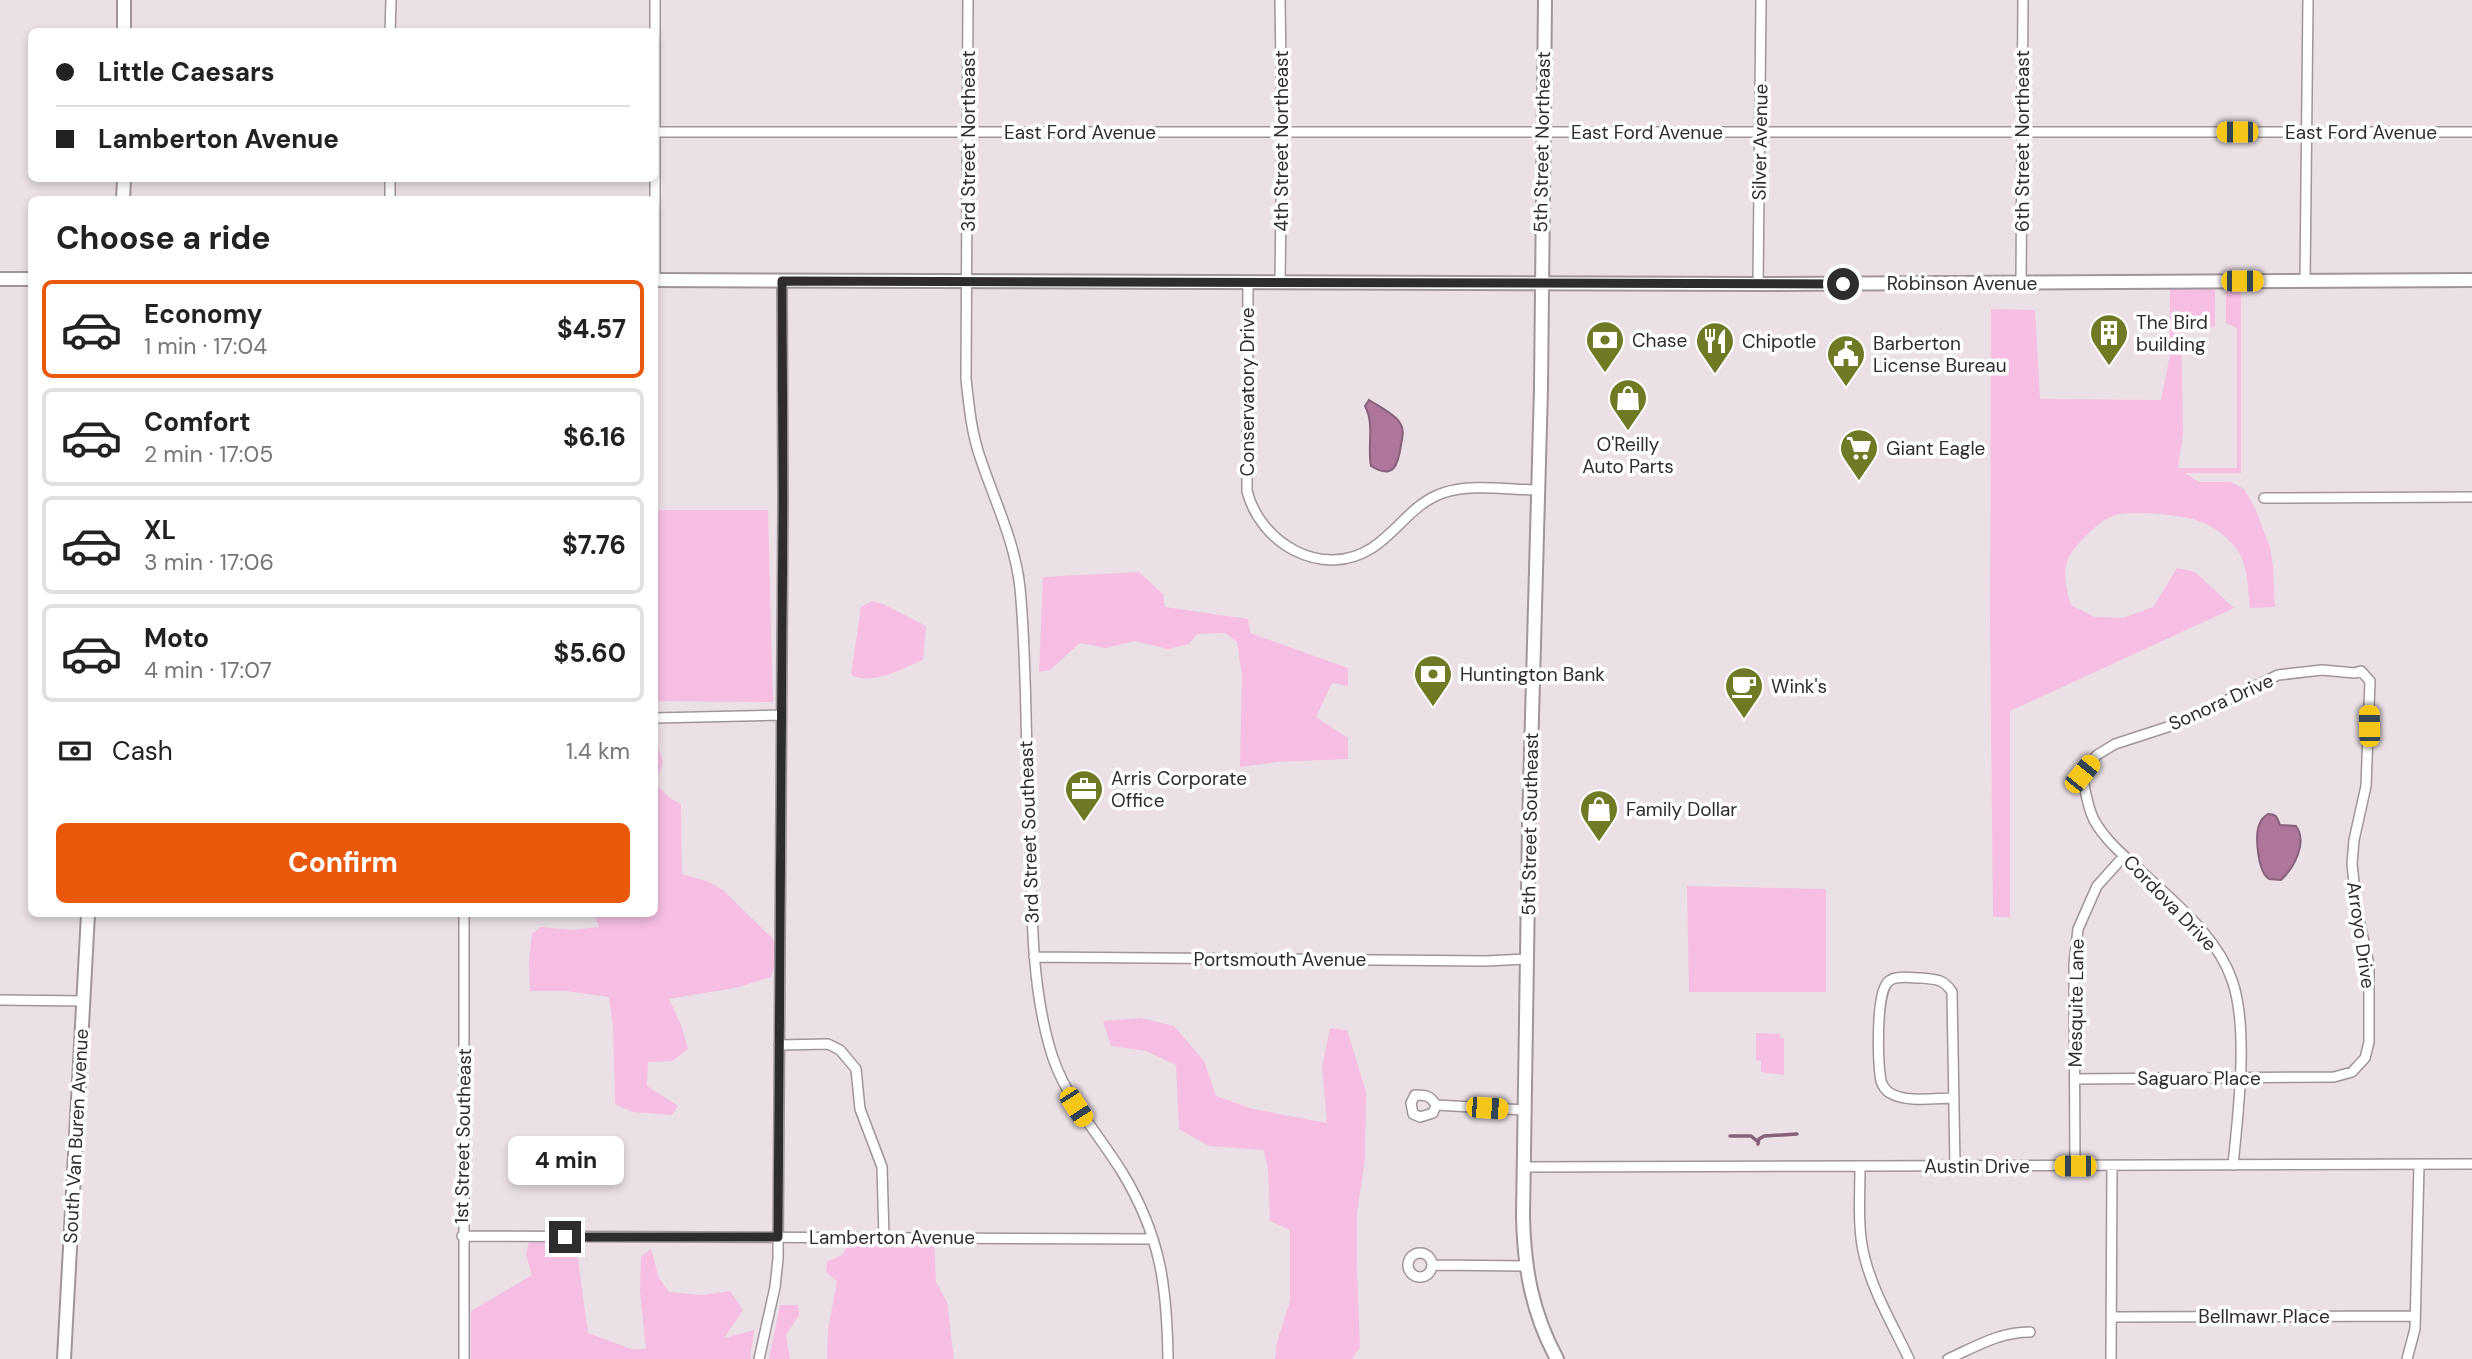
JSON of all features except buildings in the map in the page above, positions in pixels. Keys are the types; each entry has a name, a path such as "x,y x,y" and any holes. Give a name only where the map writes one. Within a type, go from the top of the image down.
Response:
{"main road":[{"path":"124,0 124,28"},
{"name":"5th Street Northeast","path":"1541,283 1545,0"},
{"path":"0,279 28,279"},
{"name":"Robinson Avenue","path":"658,280 1758,284 2472,280"},
{"name":"5th Street Southeast","path":"1541,283 1539,490 1523,1167 1525,1266 1535,1310 1557,1359"},
{"name":"South Van Buren Avenue","path":"64,1359 88,917"}],"street":[{"path":"390,28 391,0"},
{"path":"655,0 655,28"},
{"name":"3rd Street Northeast","path":"968,0 968,282"},
{"name":"4th Street Northeast","path":"1280,0 1280,282"},
{"name":"Silver Avenue","path":"1758,284 1761,0"},
{"name":"6th Street Northeast","path":"2021,282 2023,0"},
{"path":"2305,281 2308,0"},
{"name":"East Ford Avenue","path":"658,132 2472,132"},
{"path":"759,1359 775,1287 778,1237 782,281"},
{"name":"3rd Street Southeast","path":"968,282 967,379 971,422 979,454 1011,542 1020,586 1034,957 1041,1012 1057,1070 1076,1107 1130,1185 1153,1238 1165,1289 1168,1359"},
{"name":"Conservatory Drive","path":"1248,282 1247,491 1251,508 1275,538 1308,555 1340,558 1371,548 1417,506 1446,491 1539,490"},
{"path":"2264,498 2472,498"},
{"name":"Sonora Drive","path":"2082,774 2097,755 2115,744 2183,722 2278,675 2322,670 2355,673 2361,671 2370,681"},
{"name":"Arroyo Drive","path":"2324,1077 2343,1076 2352,1072 2365,1058 2369,1042 2369,965 2357,910 2352,864 2354,840 2366,786 2370,681"},
{"path":"658,718 781,715"},
{"name":"Cordova Drive","path":"2082,774 2090,811 2095,820 2124,856 2209,939 2227,967 2236,993 2238,1012 2240,1078 2233,1165"},
{"name":"Mesquite Lane","path":"2075,1166 2074,964 2078,929 2097,886 2124,856"},
{"name":"1st Street Southeast","path":"464,917 464,1359"},
{"name":"Portsmouth Avenue","path":"1034,957 1486,961 1527,959"},
{"path":"1954,1098 1903,1098 1889,1093 1881,1083 1879,1016 1882,989 1888,981 1896,978 1938,979 1948,984 1952,992 1954,1098 1955,1166"},
{"path":"0,1000 83,1001"},
{"path":"779,1045 828,1044 840,1050 856,1069 860,1109 882,1167 884,1237"},
{"name":"Saguaro Place","path":"2075,1079 2324,1077"},
{"path":"1436,1105 1524,1110"},
{"name":"Austin Drive","path":"1523,1167 2472,1164"},
{"path":"2407,1359 2416,1316 2419,1165"},
{"path":"1860,1166 1861,1236 1865,1260 1909,1359"},
{"path":"2111,1359 2112,1166"},
{"name":"Lamberton Avenue","path":"462,1236 1153,1238"},
{"path":"1433,1265 1525,1266"},
{"name":"Bellmawr Place","path":"2113,1317 2416,1316"},
{"path":"1948,1359 2000,1335 2029,1332"}],"shaded area":[{"path":"2229,286 2241,287 2241,473 2185,473 2199,482 2231,482 2244,489 2255,508 2270,547 2275,607 2250,608 2246,571 2238,551 2222,534 2202,522 2164,514 2116,515 2095,527 2080,542 2067,562 2067,589 2071,605 2095,617 2123,618 2153,607 2177,568 2195,572 2234,608 2010,711 2010,917 1993,917 1991,309 2035,310 2040,399 2161,400 2170,355 2170,287 2213,287 2215,327 2181,327 2183,435 2178,468 2237,468 2237,328 2226,323 2226,292"},
{"path":"1369,400 1394,416 1402,428 1398,459 1390,471 1371,466 1370,421 1365,406"},
{"path":"658,510 768,510 773,702 658,701"},
{"path":"1139,572 1163,594 1165,607 1248,619 1250,633 1348,668 1348,686 1332,683 1316,717 1348,738 1348,759 1277,762 1240,767 1242,675 1237,642 1225,633 1197,634 1189,644 1168,649 1135,641 1106,648 1080,643 1050,670 1039,672 1043,577"},
{"path":"872,601 926,626 923,660 878,677 860,678 851,675 861,607"},
{"path":"658,748 663,762 658,778"},
{"path":"658,786 681,804 682,874 709,882 724,891 780,946 771,977 735,988 669,999 688,1049 672,1061 648,1062 647,1086 678,1106 672,1115 633,1112 615,1104 613,1027 609,997 566,991 530,991 532,934 540,927 573,930 599,927 595,917 658,917"},
{"path":"2268,814 2275,816 2280,825 2296,826 2301,840 2291,869 2281,880 2269,879 2260,861 2258,829 2261,820"},
{"path":"1687,886 1826,889 1826,992 1689,992"},
{"path":"1141,1018 1174,1026 1204,1061 1216,1096 1253,1109 1327,1123 1322,1067 1330,1028 1347,1030 1366,1092 1365,1159 1357,1214 1360,1347 1352,1359 1275,1359 1277,1342 1290,1301 1290,1230 1270,1221 1268,1171 1264,1150 1209,1146 1179,1129 1176,1065 1146,1051 1111,1046 1103,1021"},
{"path":"1756,1033 1780,1034 1780,1038 1784,1038 1784,1075 1761,1072 1761,1061 1756,1060"},
{"path":"529,1241 576,1244 588,1333 631,1349 646,1349 640,1291 641,1257 651,1249 659,1278 669,1292 702,1295 730,1291 743,1310 724,1338 754,1330 750,1359 471,1359 471,1311 532,1275 526,1255"},
{"path":"934,1241 936,1282 947,1302 954,1359 827,1359 828,1330 837,1281 826,1272 827,1262 842,1255 847,1246"},
{"path":"780,1305 798,1305 799,1315 786,1335 790,1359 769,1359"}],"waterway":[{"path":"1758,1144 1759,1139 1764,1136 1797,1134"},
{"path":"1730,1136 1751,1136 1757,1141"}],"place":[{"name":"The Bird building","path":"2109,367"},
{"name":"Chase","path":"1605,374"},
{"name":"Chipotle","path":"1715,375"},
{"name":"Barberton License Bureau","path":"1846,388"},
{"name":"O'Reilly Auto Parts","path":"1628,432"},
{"name":"Giant Eagle","path":"1859,482"},
{"name":"Huntington Bank","path":"1433,708"},
{"name":"Wink's","path":"1744,720"},
{"name":"Arris Corporate Office","path":"1084,823"},
{"name":"Family Dollar","path":"1599,843"}],"route":[{"path":"565,1237 778,1237 782,281 1843,284"}]}
